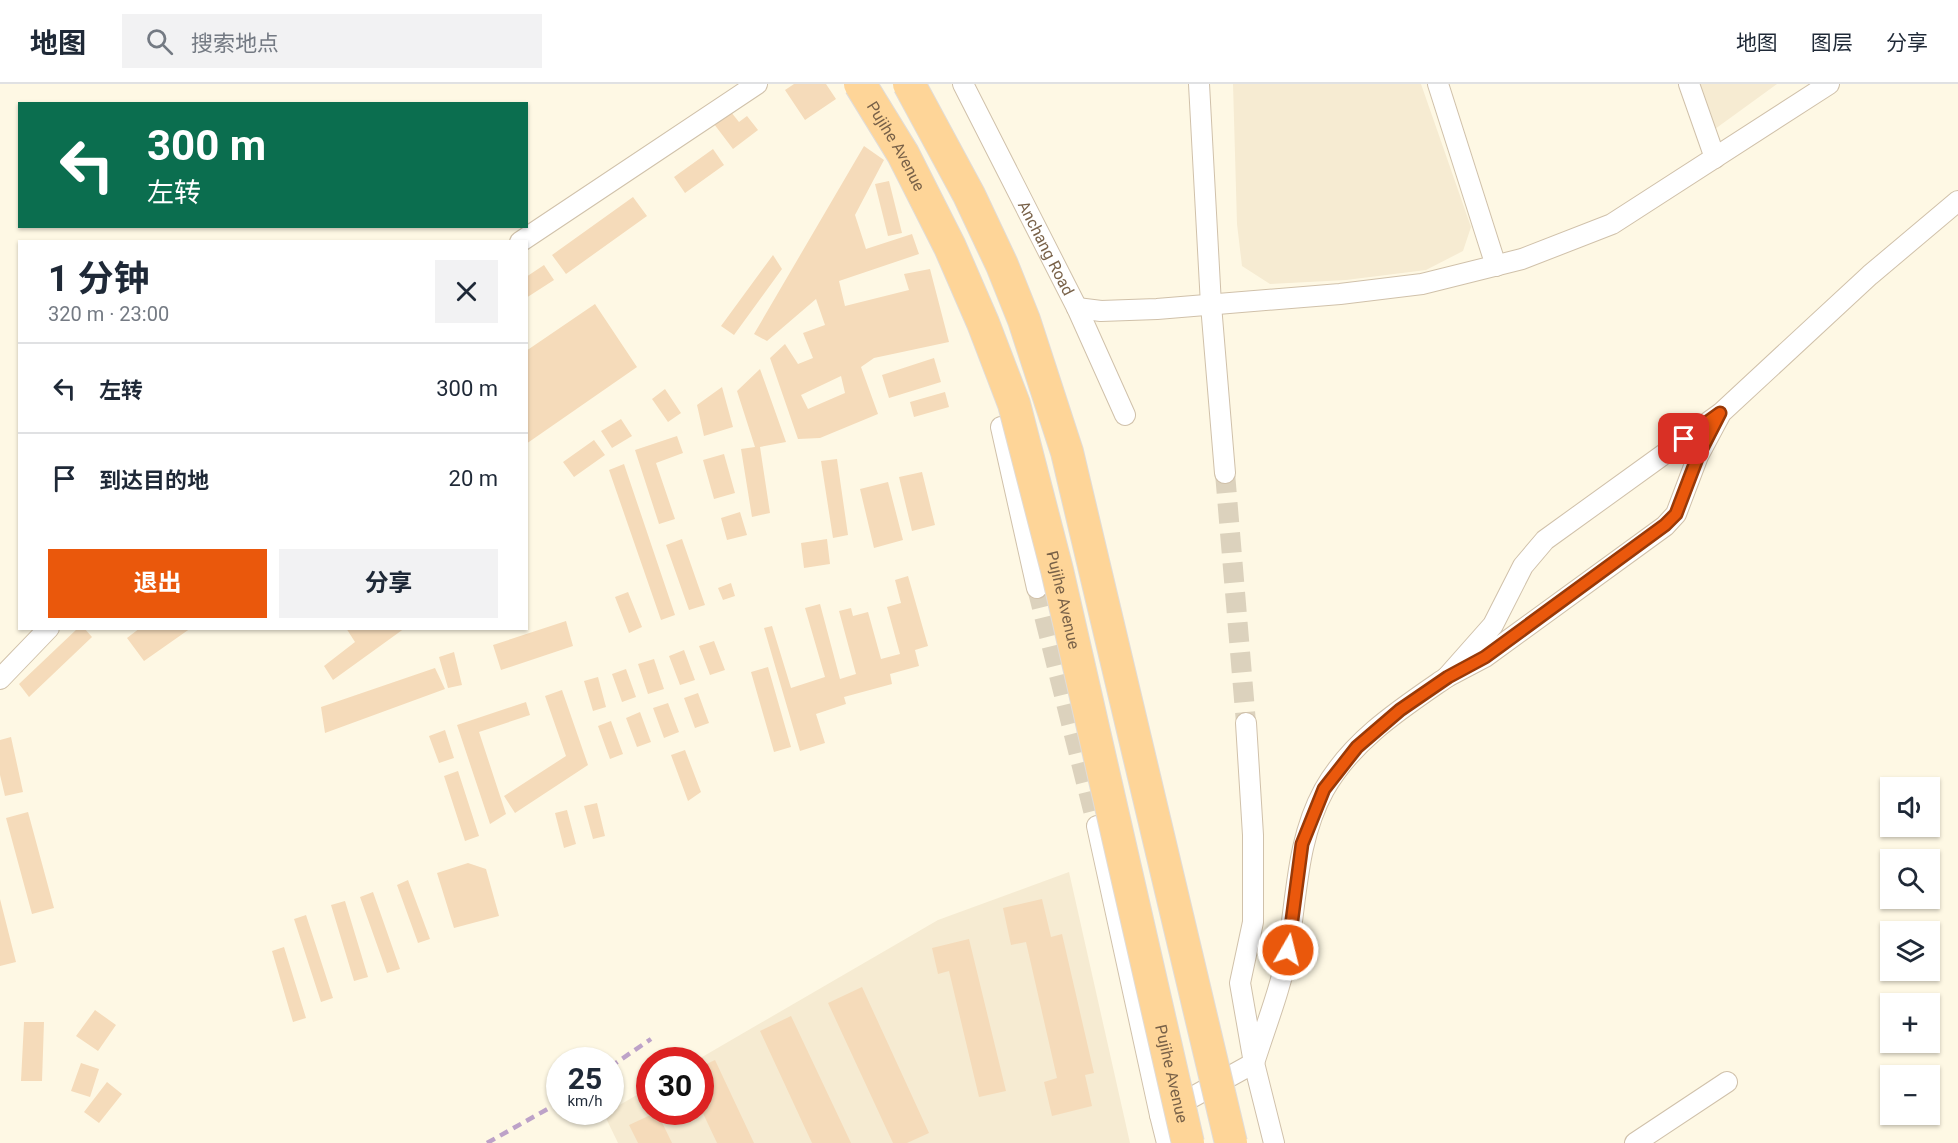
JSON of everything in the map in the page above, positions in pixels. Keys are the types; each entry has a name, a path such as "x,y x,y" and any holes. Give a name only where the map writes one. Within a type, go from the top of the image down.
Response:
{"highway":[{"name":"Pujihe Avenue","path":"860,84 903,154 950,247 983,323 1014,404 1057,570 1188,1143"},
{"path":"909,84 969,195 1002,265 1024,320 1067,452 1231,1143"}],"street":[{"path":"523,240 757,84"},
{"name":"Anchang Road","path":"963,84 1077,308 1125,415"},
{"path":"1199,84 1211,305 1225,473"},
{"path":"1438,84 1496,266"},
{"path":"1689,84 1715,158"},
{"path":"1077,308 1101,311 1211,305 1422,284 1533,255 1612,224 1828,84"},
{"path":"1448,677 1493,625 1523,566 1545,540 1720,413 1870,275 1958,201"},
{"path":"1160,1115 1254,1063 1278,991 1288,950 1302,844 1324,789 1357,747 1380,726 1448,677 1485,657 1665,525 1676,514 1698,456 1720,413"},
{"path":"1001,427 1037,588"},
{"path":"0,680 47,630"},
{"path":"1246,723 1253,835 1253,922 1240,983 1254,1063 1274,1143"},
{"path":"1097,826 1167,1143"},
{"path":"1240,983 1258,995 1265,996 1278,991"},
{"path":"1635,1143 1727,1082"}],"shaded area":[{"path":"1233,84 1421,84 1471,227 1463,251 1426,270 1346,280 1270,284 1242,266 1237,224"},
{"path":"1700,84 1777,84 1715,129"},
{"path":"1069,872 1130,1143 618,1143 609,1125 624,1125 624,1102 636,1096 636,1125 714,1125 714,1050 938,920"}],"building":[{"path":"794,84 826,84 836,99 805,120 785,90"},
{"path":"731,112 739,122 747,116 758,130 733,149 714,124"},
{"path":"864,146 884,160 855,215 866,249 912,234 919,254 839,281 845,306 909,290 904,274 930,269 949,342 874,358 861,367 878,414 820,438 798,439 770,358 785,344 798,364 813,358 803,333 825,325 816,299 767,341 754,334","holes":["841,376 845,393 808,409 801,395"]},
{"path":"713,149 724,165 685,193 674,177"},
{"path":"889,181 902,233 888,236 875,184"},
{"path":"633,197 647,216 566,274 552,255"},
{"path":"773,255 782,269 734,335 721,326"},
{"path":"544,265 554,280 528,297 528,276"},
{"path":"595,304 637,367 528,443 528,350"},
{"path":"934,358 941,382 889,398 882,375"},
{"path":"760,369 786,442 760,447 770,513 752,517 741,449 755,447 737,391"},
{"path":"722,387 733,427 704,436 697,405"},
{"path":"665,389 681,413 668,422 652,399"},
{"path":"945,392 949,407 914,417 910,402"},
{"path":"621,419 632,436 612,448 601,431"},
{"path":"677,436 683,453 656,463 675,519 659,524 635,450"},
{"path":"594,440 605,455 574,477 563,462"},
{"path":"724,454 735,493 714,499 703,460"},
{"path":"837,459 848,535 833,538 821,461"},
{"path":"624,464 675,615 661,620 609,470"},
{"path":"922,472 935,525 912,531 899,477"},
{"path":"888,482 903,540 874,548 860,489"},
{"path":"740,512 747,535 727,540 721,518"},
{"path":"682,539 705,605 689,610 666,545"},
{"path":"827,539 830,564 804,568 801,543"},
{"path":"908,576 928,646 915,650 919,666 890,674 892,684 844,697 846,704 816,714 825,743 800,751 764,628 772,626 791,688 825,677 805,608 820,604 840,679 856,674 839,611 851,608 853,616 868,612 881,659 900,654 887,607 901,603 895,580"},
{"path":"731,583 735,596 723,600 718,588"},
{"path":"628,592 642,627 629,633 615,597"},
{"path":"566,621 573,646 501,670 493,645"},
{"path":"76,630 86,630 92,637 29,697 19,684"},
{"path":"137,630 188,630 144,661 127,638"},
{"path":"347,630 402,630 333,680 324,666 355,642"},
{"path":"714,641 725,670 710,675 699,646"},
{"path":"684,650 695,680 680,685 669,656"},
{"path":"454,652 462,685 448,688 439,657"},
{"path":"654,659 664,689 648,694 638,664"},
{"path":"768,667 791,747 774,752 751,672"},
{"path":"435,668 445,689 325,733 321,707"},
{"path":"626,669 636,697 622,702 612,674"},
{"path":"598,677 606,707 593,711 584,681"},
{"path":"562,690 588,765 515,813 504,796 566,756 545,696"},
{"path":"698,693 709,723 695,728 684,698"},
{"path":"526,702 530,715 479,732 506,814 490,824 457,725"},
{"path":"668,703 679,732 664,738 653,708"},
{"path":"640,712 651,742 637,747 626,718"},
{"path":"611,721 623,754 610,759 598,726"},
{"path":"445,730 454,758 439,763 429,736"},
{"path":"11,737 23,792 5,796 0,775 0,740"},
{"path":"685,750 701,792 688,801 671,755"},
{"path":"458,771 479,836 465,841 444,776"},
{"path":"597,803 605,836 593,839 584,806"},
{"path":"567,810 576,844 564,848 555,813"},
{"path":"28,812 54,908 32,914 6,818"},
{"path":"468,863 486,869 499,916 454,928 437,873"},
{"path":"408,880 430,939 418,943 397,885"},
{"path":"373,892 400,969 387,973 360,897"},
{"path":"0,899 16,962 0,966"},
{"path":"1042,899 1051,937 1062,934 1094,1073 1085,1075 1092,1106 1052,1116 1044,1082 1057,1078 1026,942 1011,945 1003,908"},
{"path":"345,901 368,977 354,981 331,905"},
{"path":"306,915 333,998 321,1002 294,919"},
{"path":"969,939 1006,1091 979,1097 949,971 938,974 932,948"},
{"path":"284,947 306,1018 293,1022 272,951"},
{"path":"862,987 929,1133 907,1143 893,1143 828,1003"},
{"path":"95,1010 116,1025 98,1051 76,1036"},
{"path":"791,1016 851,1143 812,1143 760,1031"},
{"path":"24,1022 44,1022 42,1081 21,1081"},
{"path":"714,1060 754,1143 717,1143 708,1125 714,1125"},
{"path":"81,1063 99,1069 90,1097 71,1091"},
{"path":"107,1082 122,1094 99,1123 84,1112"},
{"path":"636,1122 636,1125 663,1125 672,1143 638,1143 629,1125"}],"tunnel":[{"path":"1225,473 1246,723"},
{"path":"1037,588 1097,826"}],"railway":[{"path":"624,1057 651,1039"},
{"path":"487,1143 546,1110"}],"route":[{"path":"1288,950 1302,844 1324,789 1338,770 1357,747 1400,710 1448,677 1485,657 1665,525 1676,514 1698,456 1720,413 1684,439"}]}
